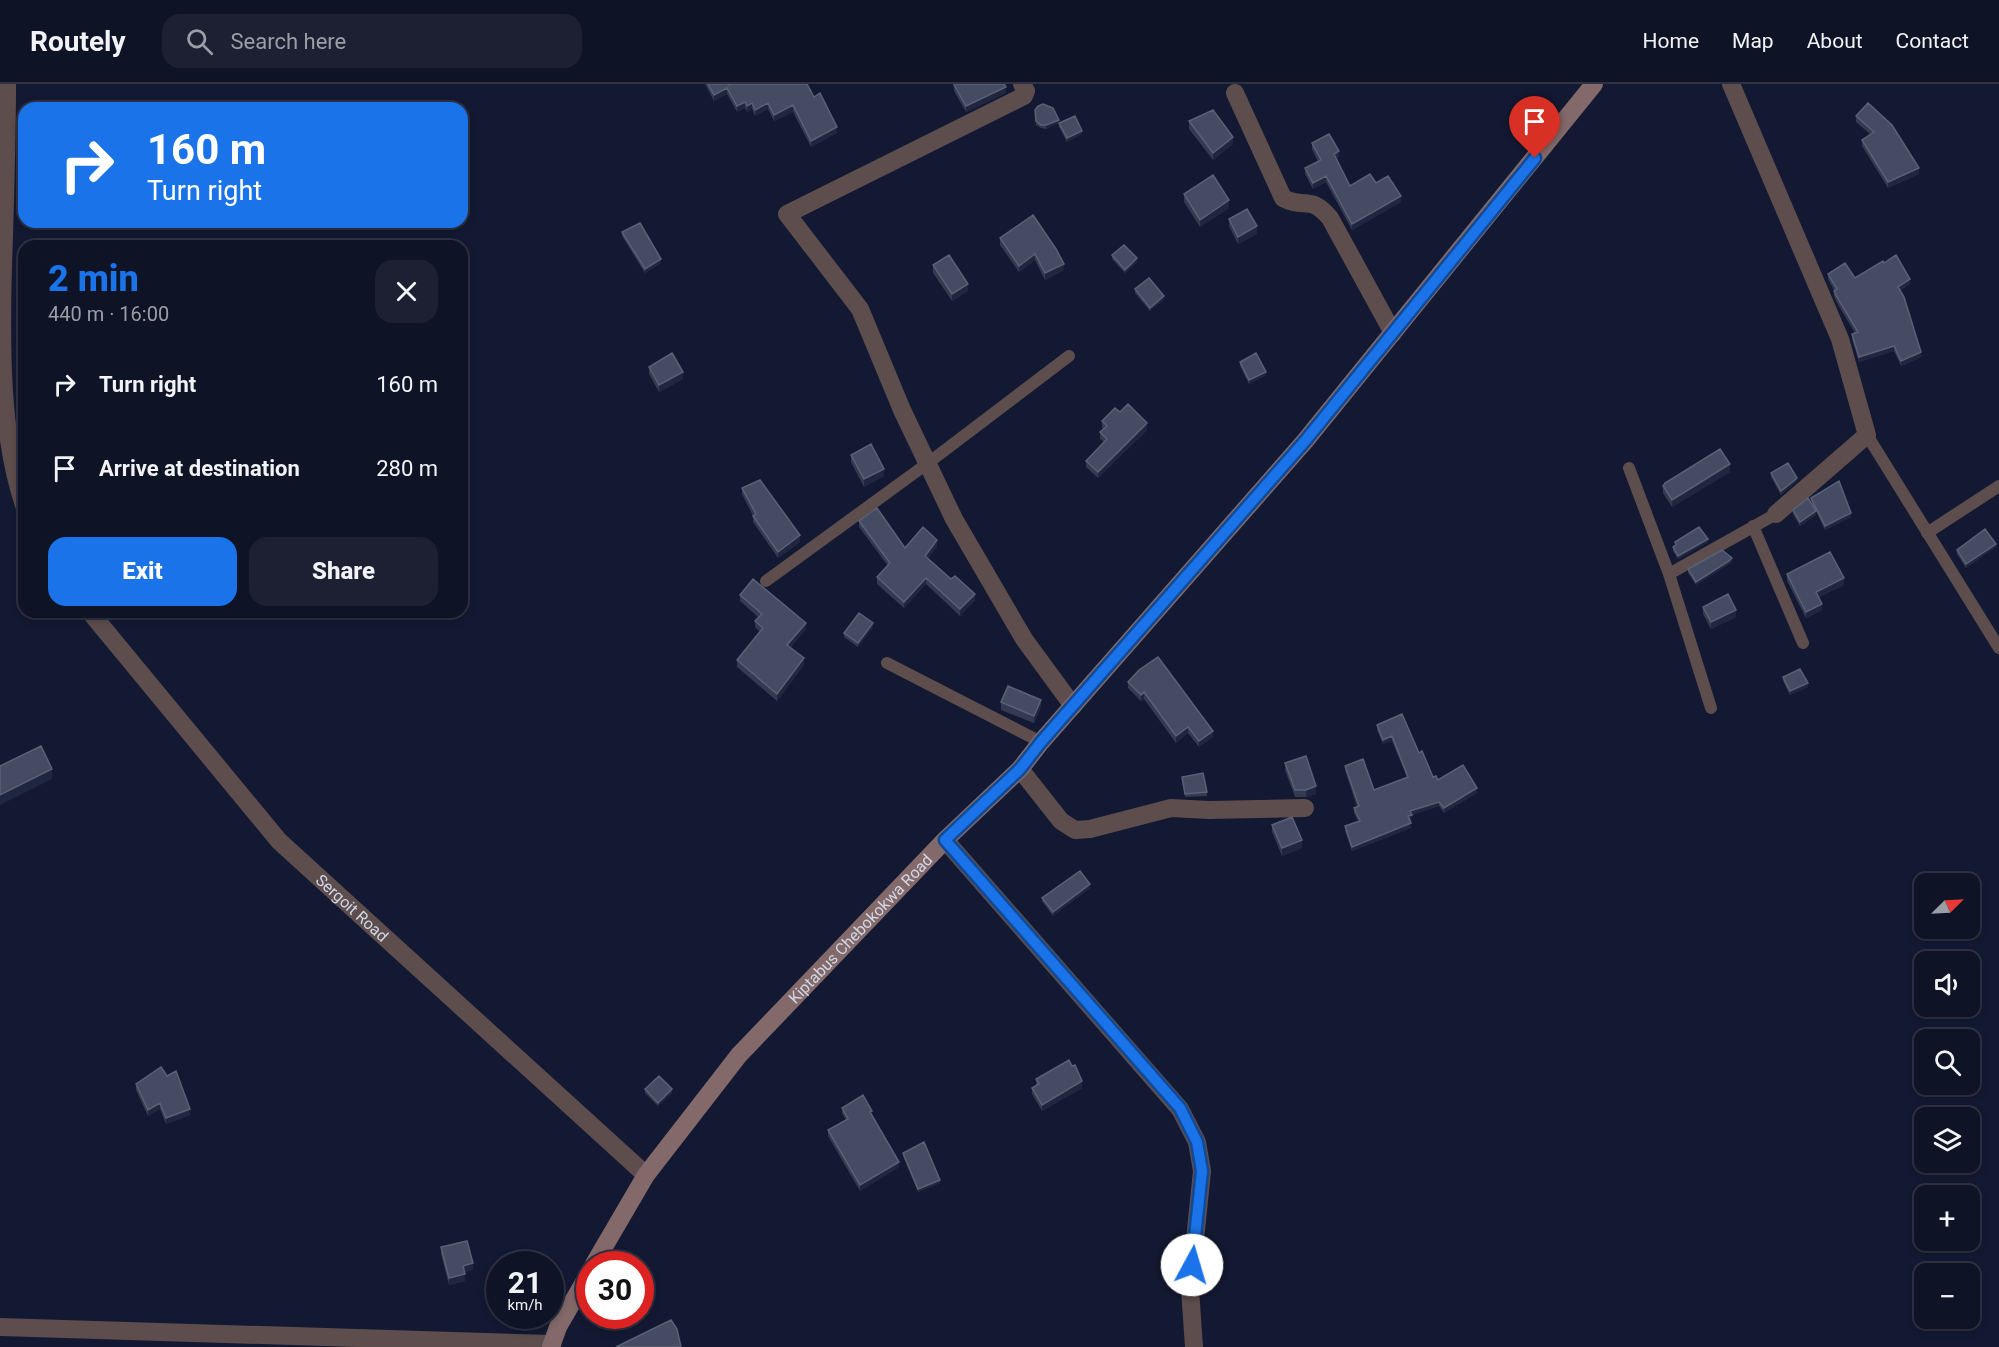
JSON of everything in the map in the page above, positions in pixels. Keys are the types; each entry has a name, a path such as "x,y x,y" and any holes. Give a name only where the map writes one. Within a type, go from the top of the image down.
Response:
{"street":[{"path":"8,84 0,371 3,439 18,493"},
{"path":"1022,84 1026,91 1024,96 787,214 860,309 902,410 954,519 1024,639 1073,706"},
{"name":"Kiptabus Chebokokwa Road","path":"602,1251 646,1175 739,1055 945,840 1020,769 1041,742 1305,441 1594,84"},
{"path":"1731,84 1840,339 1867,435 1776,514"},
{"path":"1235,93 1283,198 1290,202 1313,203 1321,207 1330,218 1393,333"},
{"name":"Sergoit Road","path":"95,618 279,841 646,1175"},
{"path":"1020,769 1061,821 1075,830 1090,829 1171,808 1209,810 1305,808"},
{"path":"945,840 1180,1108 1197,1142 1202,1171 1190,1289 1194,1347"},
{"path":"1,1329 550,1346 576,1296"}],"lane":[{"path":"766,581 1069,356"},
{"path":"1867,435 1999,648"},
{"path":"1629,468 1669,574 1712,708"},
{"path":"1927,532 1999,486"},
{"path":"1669,574 1776,514"},
{"path":"1753,526 1803,643"},
{"path":"887,663 1041,742"}],"building":[{"path":"708,84 807,84 814,97 820,93 837,127 811,141 793,105 774,115 768,103 755,110 752,103 747,106 745,102 737,106 727,88 714,95"},
{"path":"955,84 1004,84 1006,87 966,106"},
{"path":"1868,103 1892,125 1919,168 1888,182 1862,140 1874,132 1856,116"},
{"path":"1043,104 1053,108 1059,120 1046,125 1041,125 1036,121 1035,110"},
{"path":"1213,110 1233,137 1213,153 1189,121"},
{"path":"1075,116 1082,131 1067,138 1059,123"},
{"path":"1329,134 1339,151 1334,154 1350,186 1370,174 1376,183 1388,176 1401,196 1352,224 1326,176 1313,183 1305,168 1321,160 1312,143"},
{"path":"1213,175 1229,200 1200,220 1184,194"},
{"path":"1247,209 1257,226 1238,237 1229,219"},
{"path":"1033,215 1064,264 1045,273 1035,254 1019,266 1000,238"},
{"path":"640,223 661,259 645,269 622,232"},
{"path":"1124,245 1137,258 1125,270 1112,255"},
{"path":"949,255 968,284 952,294 933,265"},
{"path":"1896,255 1910,279 1898,287 1904,297 1921,352 1901,361 1894,346 1859,357 1852,334 1858,332 1837,297 1834,291 1837,289 1828,274 1845,263 1855,278"},
{"path":"1149,278 1164,296 1150,308 1135,289"},
{"path":"672,353 683,372 659,385 649,367"},
{"path":"1256,353 1266,372 1249,380 1240,362"},
{"path":"1128,404 1147,423 1098,472 1086,461 1107,439 1100,432 1107,426 1102,421 1115,408 1120,412"},
{"path":"871,444 884,469 864,479 851,455"},
{"path":"1720,449 1730,464 1672,500 1663,486 1665,483"},
{"path":"1788,463 1797,478 1781,491 1771,473"},
{"path":"760,480 800,535 778,552 753,516 756,514 742,488"},
{"path":"1839,481 1851,513 1825,526 1811,498"},
{"path":"1808,498 1816,511 1800,522 1793,510"},
{"path":"877,508 905,548 923,527 937,540 925,556 951,579 955,576 975,594 960,609 926,578 904,602 877,577 890,563 859,521"},
{"path":"1699,527 1708,539 1678,556 1673,547 1676,545 1675,542"},
{"path":"1985,529 1996,544 1966,564 1957,550"},
{"path":"1722,550 1732,558 1696,582 1688,569"},
{"path":"1830,552 1844,578 1816,592 1822,604 1806,612 1787,574"},
{"path":"753,579 806,623 787,645 804,658 777,694 737,660 763,628 755,621 762,614 740,595"},
{"path":"1728,594 1736,610 1711,622 1703,607"},
{"path":"859,613 873,623 858,643 844,633"},
{"path":"1158,657 1213,731 1199,741 1188,727 1176,736 1144,692 1141,695 1128,682 1139,670"},
{"path":"1800,669 1808,683 1790,691 1783,677"},
{"path":"1008,686 1041,700 1034,716 1001,702"},
{"path":"1402,714 1419,753 1422,751 1433,777 1436,776 1438,780 1463,765 1477,788 1444,808 1439,802 1410,811 1412,815 1408,816 1411,823 1352,847 1345,826 1360,821 1354,808 1359,806 1345,766 1363,759 1374,790 1408,777 1392,736 1383,740 1377,725"},
{"path":"41,746 52,769 0,795 0,766"},
{"path":"1306,756 1316,786 1306,790 1295,790 1285,763"},
{"path":"1203,773 1207,792 1185,794 1182,777"},
{"path":"1292,817 1302,840 1282,848 1272,825"},
{"path":"1080,871 1090,884 1053,912 1042,898"},
{"path":"1069,1060 1072,1066 1075,1065 1082,1081 1042,1105 1032,1088 1039,1084 1036,1079"},
{"path":"161,1067 167,1076 176,1071 190,1109 166,1118 160,1103 148,1110 136,1084"},
{"path":"659,1076 672,1089 658,1103 645,1089"},
{"path":"863,1095 872,1111 870,1112 899,1162 860,1185 828,1130 848,1119 842,1108"},
{"path":"924,1142 940,1180 918,1189 903,1153"},
{"path":"467,1241 473,1263 463,1266 465,1274 449,1278 441,1247"},
{"path":"671,1320 677,1329 681,1347 616,1347 654,1329"}],"route":[{"path":"1192,1265 1202,1171 1197,1142 1180,1108 945,840 1020,769 1041,742 1305,441 1535,158"}]}
